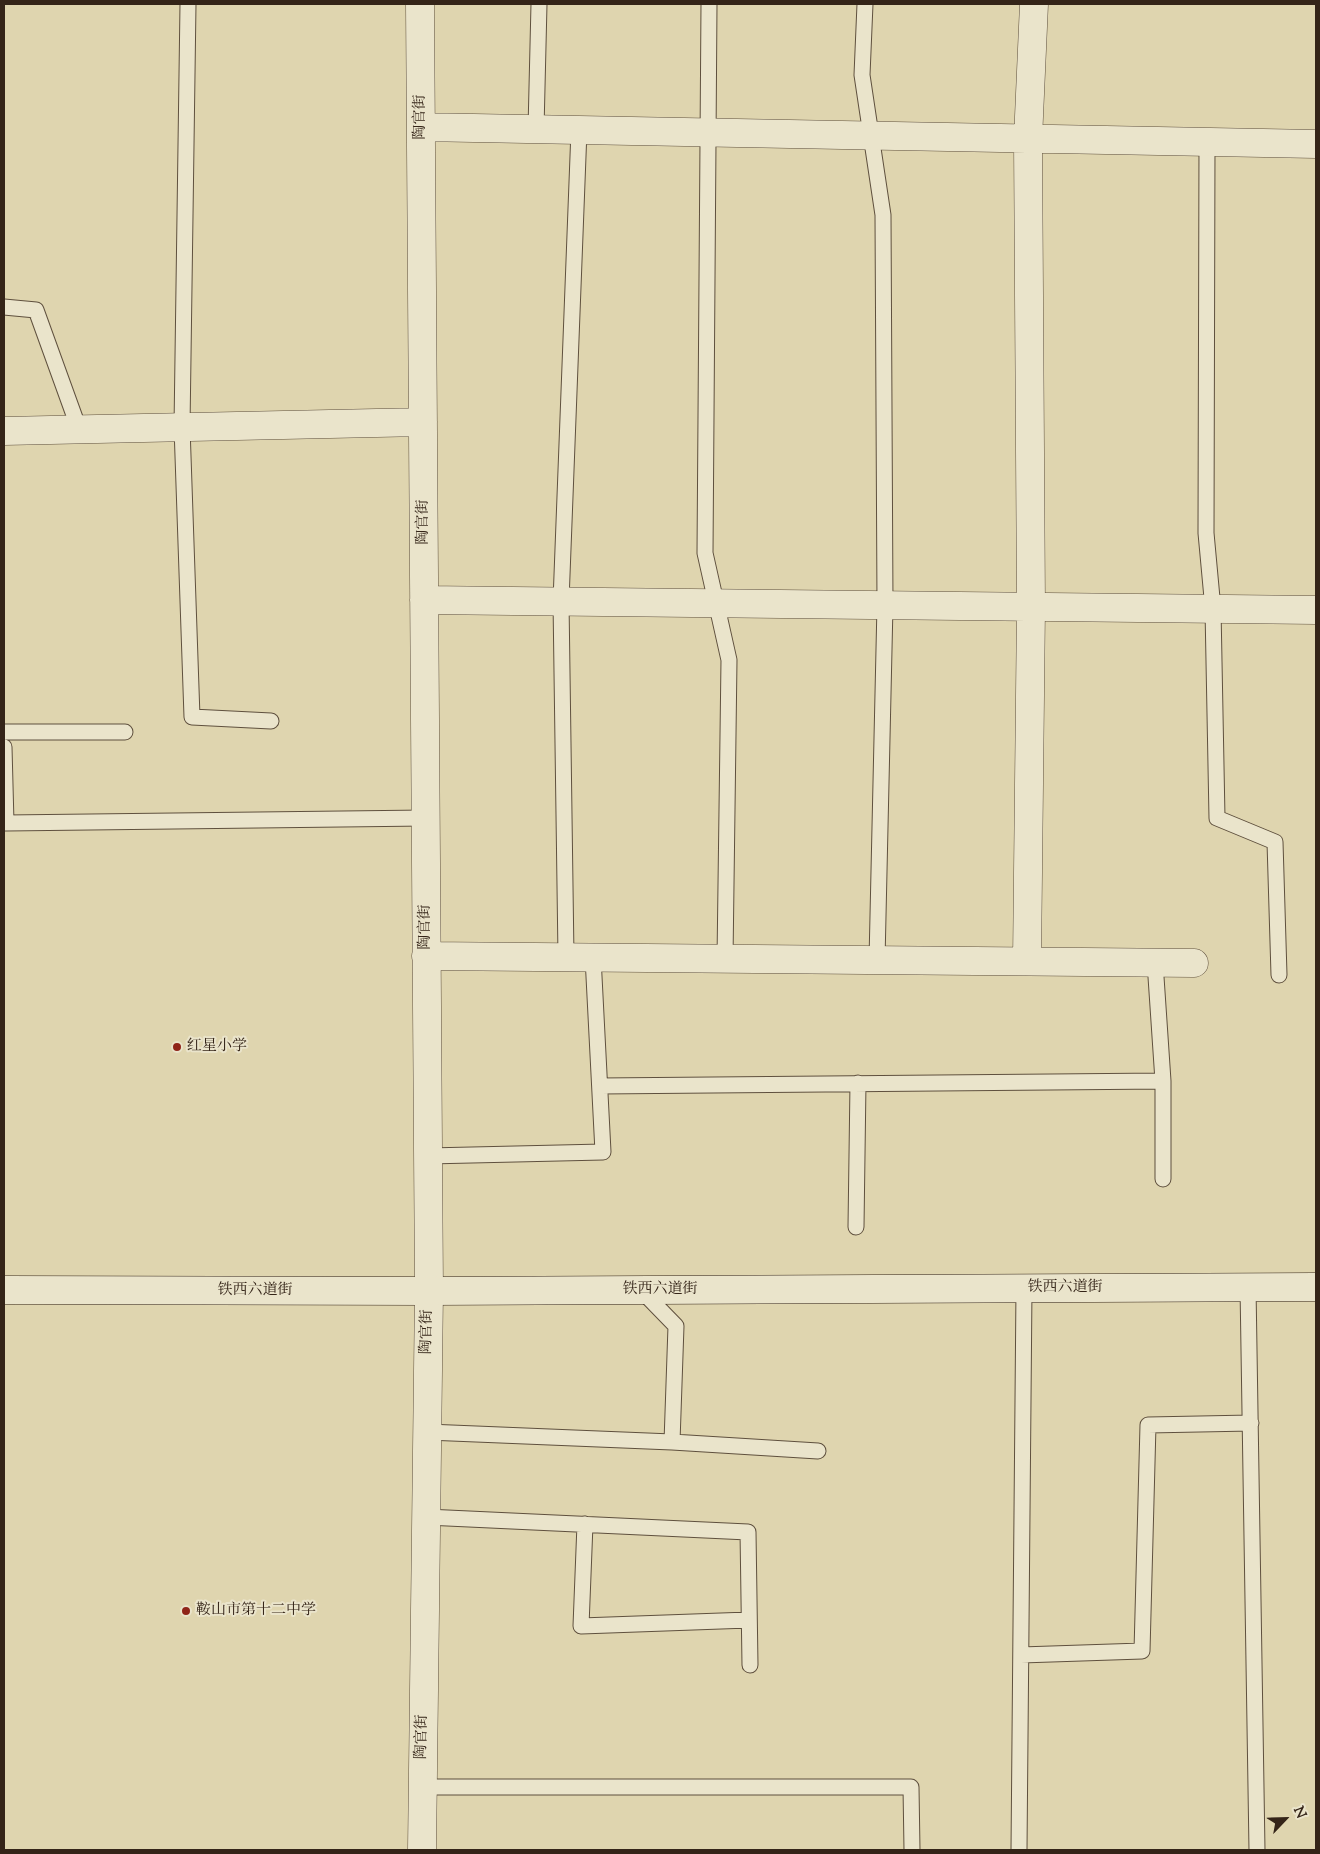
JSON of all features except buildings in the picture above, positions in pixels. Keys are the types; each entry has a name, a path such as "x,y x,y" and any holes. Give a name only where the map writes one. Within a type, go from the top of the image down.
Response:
{"street":[{"name":"陶官街","path":"420,4 428,1156 422,1850"},
{"path":"1027,961 1031,607 1028,139 1034,4"},
{"path":"421,127 710,134 1316,144"},
{"path":"4,431 423,422"},
{"path":"424,600 1316,610"},
{"path":"426,956 1194,963"},
{"name":"铁西六道街","path":"4,1290 428,1291 1316,1287"}],"lane":[{"path":"188,4 182,427 192,717 271,721"},
{"path":"536,129 539,4"},
{"path":"709,4 710,134 705,552 730,660 725,959"},
{"path":"864,4 862,76 883,215 885,605 877,960"},
{"path":"566,957 561,601 579,130"},
{"path":"1207,143 1206,533 1213,609 1217,818 1275,842 1279,975"},
{"path":"4,307 36,310 80,429"},
{"path":"4,732 125,732"},
{"path":"4,747 5,823 426,818"},
{"path":"428,1156 603,1152 593,957"},
{"path":"1155,962 1163,1081 1163,1179"},
{"path":"600,1086 1163,1081"},
{"path":"856,1227 858,1083"},
{"path":"1019,1850 1024,1288"},
{"path":"1248,1288 1257,1850"},
{"path":"641,1290 676,1326 672,1442"},
{"path":"1021,1654 1142,1651 1148,1425 1251,1423"},
{"path":"427,1432 672,1442 818,1451"},
{"path":"426,1517 748,1532 750,1665"},
{"path":"585,1524 581,1626 749,1620"},
{"path":"423,1787 911,1786 912,1850"}],"place":[{"name":"红星小学","path":"177,1047"},
{"name":"鞍山市第十二中学","path":"186,1611"}]}
